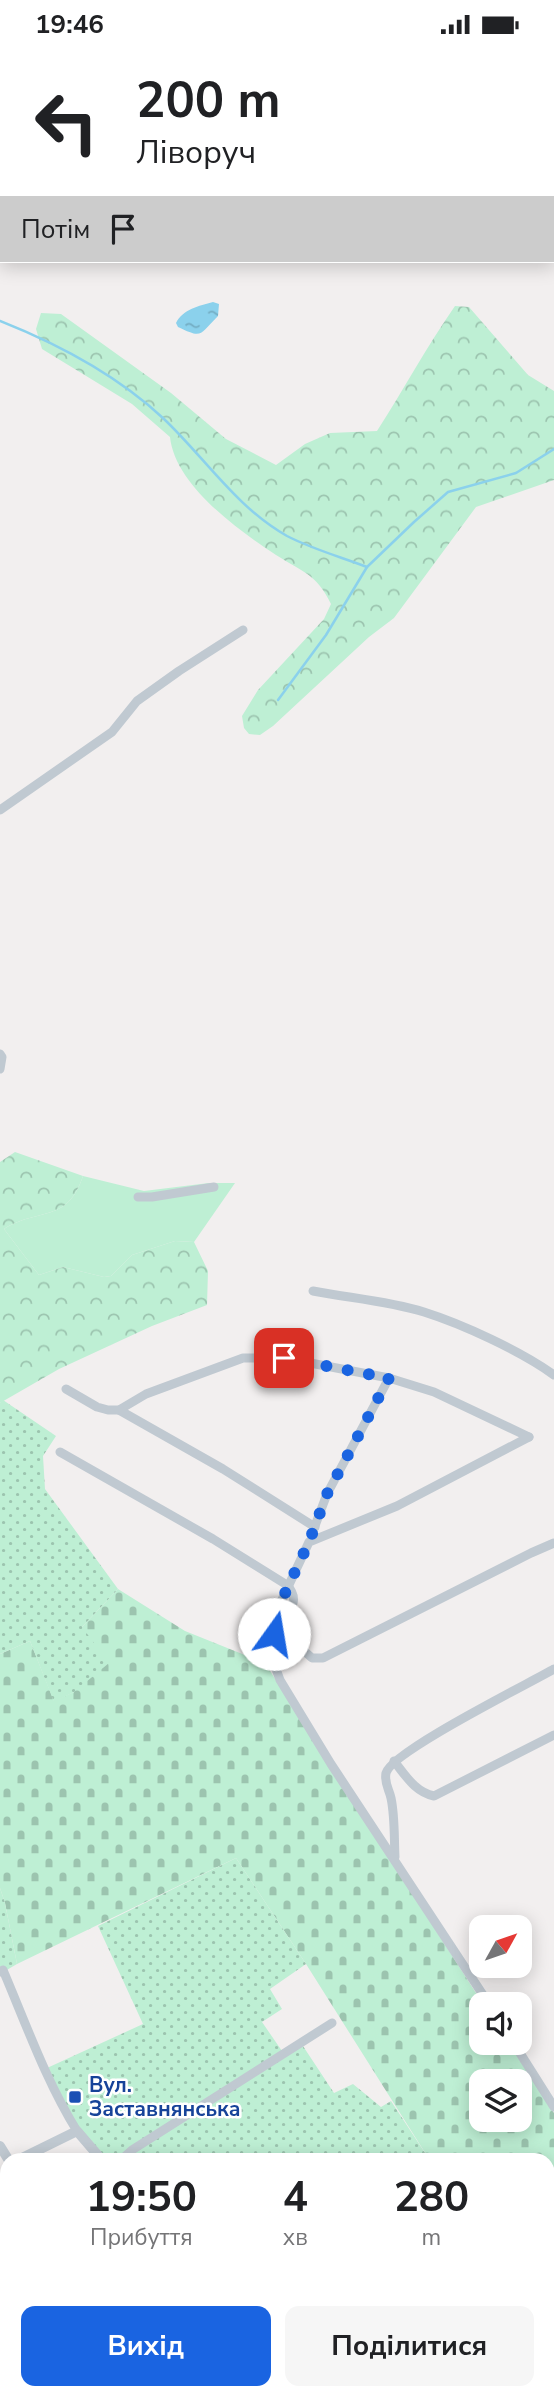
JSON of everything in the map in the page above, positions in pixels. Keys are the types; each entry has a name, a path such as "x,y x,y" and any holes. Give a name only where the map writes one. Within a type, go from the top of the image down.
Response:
{"street":[{"path":"0,810 112,732 137,701 243,630"},
{"path":"0,1053 0,1069"},
{"path":"138,1197 214,1187"},
{"path":"313,1291 423,1312 471,1331 541,1365 554,1375"},
{"path":"119,1410 146,1394 243,1358 284,1358 389,1378 434,1392 529,1437 397,1506 309,1542"},
{"path":"389,1378 327,1494 309,1542 279,1606 273,1661 280,1680 331,1764 481,1992"},
{"path":"66,1389 97,1406 119,1410 223,1469 315,1527"},
{"path":"60,1452 288,1585 293,1591 295,1601 287,1619 294,1642 312,1658 323,1658 554,1543"},
{"path":"396,1859 391,1799 385,1781 387,1769 394,1761 424,1741 554,1669"},
{"path":"394,1761 414,1786 424,1794 434,1796 554,1735"},
{"path":"2,1971 65,2112 96,2153"},
{"path":"129,2153 332,2023"},
{"path":"521,2055 554,2106"},
{"path":"32,2153 77,2131"}],"green space":[{"path":"455,306 469,307 528,375 554,391 554,480 476,507 394,618 369,637 273,726 260,735 249,734 244,728 242,716 258,690 324,619 331,604 320,586 308,574 244,533 211,505 183,472 174,455 170,437 132,404 42,349 36,329 41,313 61,314 171,393 226,439 276,465 305,444 330,433 377,431"},
{"path":"15,1152 83,1176 69,1201 60,1208 4,1229 39,1275 63,1267 104,1277 111,1276 132,1255 175,1241 194,1242 208,1271 207,1305 152,1326 59,1369 0,1403 0,1162"},
{"path":"83,1176 144,1191 209,1183 235,1183 194,1242 175,1241 132,1255 111,1276 104,1277 63,1267 39,1275 4,1229 60,1208 69,1201"},
{"path":"3,1400 56,1436 43,1456 45,1489 118,1589 82,1627 109,1663 74,1692 54,1702 30,1641 0,1654 0,1403"},
{"path":"118,1589 185,1631 265,1663 475,1992 469,1992 469,2055 516,2055 525,2069 469,2069 469,2132 532,2132 532,2079 554,2113 554,2153 425,2153 236,1858 17,1964 0,1888 0,1654 30,1641 54,1701 74,1692 82,1627"},
{"path":"236,1858 306,1964 270,1989 282,2009 262,2022 282,2051 299,2040 334,2093 353,2084 381,2107 391,2101 425,2153 96,2153 78,2137 47,2068 143,2024 98,1926"},
{"path":"0,1888 17,1964 0,1974"}],"water":[{"path":"213,302 219,304 218,316 204,331 197,334 178,327 176,323 187,311"}],"waterway":[{"path":"0,321 65,351 107,375 146,403 179,434 237,497 269,525 306,545 367,567"},
{"path":"278,700 326,635 367,567 414,522 448,492 516,473 554,449"}],"place":[{"name":"Вул. Заставнянська","path":"75,2097"}],"route":[{"path":"274,1634 279,1606 309,1542 327,1494 389,1378 284,1358"}]}
